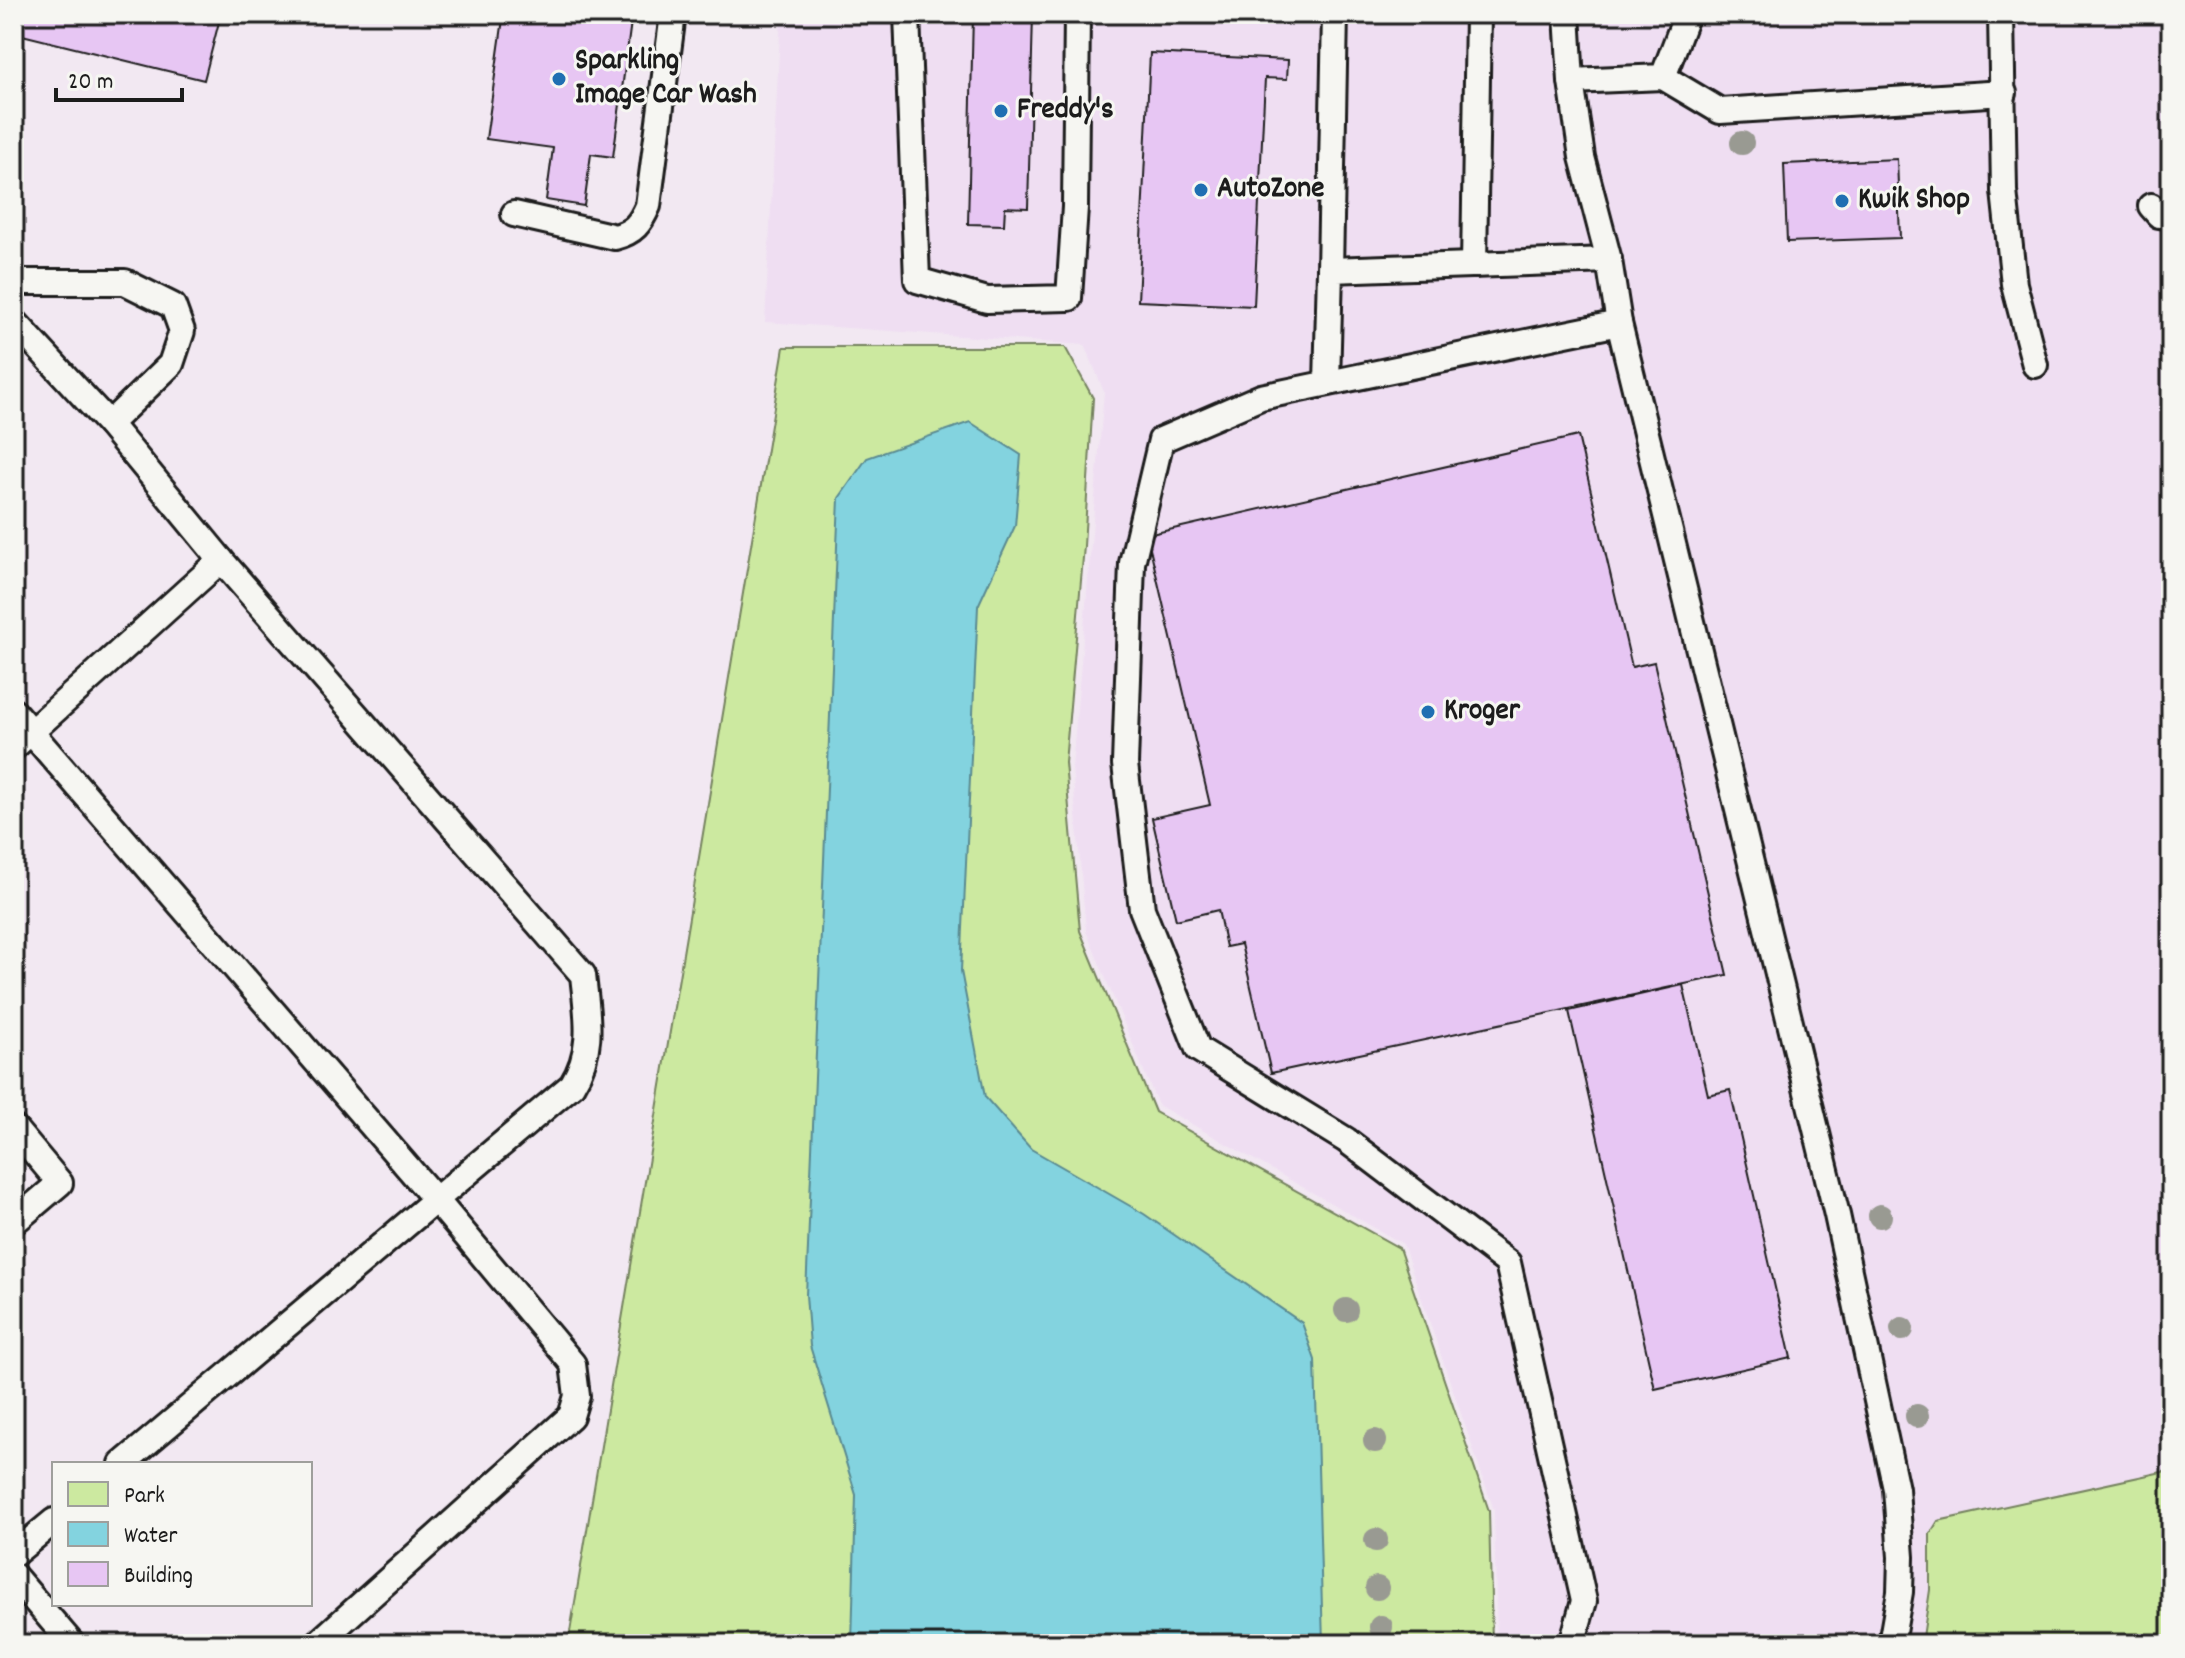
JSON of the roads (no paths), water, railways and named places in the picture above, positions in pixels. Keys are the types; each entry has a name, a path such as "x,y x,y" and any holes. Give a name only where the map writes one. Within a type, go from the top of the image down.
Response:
{"lane":[{"path":"514,214 615,237 628,233 641,223 648,206 673,14"},
{"path":"907,14 917,280 987,300 1069,298 1075,207 1077,14"},
{"path":"1327,383 1335,14"},
{"path":"1474,265 1478,14"},
{"path":"1567,14 1571,81 1582,157 1609,260 1619,323 1837,1215 1896,1489 1900,1592 1891,1644"},
{"path":"1663,77 1687,14"},
{"path":"2001,14 2004,191 2014,284 2035,365"},
{"path":"1571,81 1663,77 1720,111 2004,93"},
{"path":"1330,270 1609,260"},
{"path":"14,282 125,282 173,306 182,331 171,364 109,424"},
{"path":"14,321 109,424 221,560 583,975 588,1045 583,1068 572,1085 124,1462"},
{"path":"1572,1644 1584,1601 1508,1263 1346,1140 1198,1049 1142,909 1125,764 1132,563 1161,440 1261,397 1619,323"},
{"path":"23,740 221,560"},
{"path":"14,712 23,740 437,1201 573,1364 577,1396 571,1416 317,1644"},
{"path":"14,1128 60,1183 14,1222"},
{"path":"14,1554 52,1523"},
{"path":"14,1576 72,1644"}],"water":[{"path":"970,422 1021,455 1015,526 978,606 961,971 985,1097 1031,1149 1144,1214 1302,1323 1315,1360 1323,1644 852,1644 856,1495 810,1346 806,1295 839,498 867,458"}],"place":[{"name":"Sparkling Image Car Wash","path":"559,79"},
{"name":"Freddy's","path":"1001,111"},
{"name":"AutoZone","path":"1201,190"},
{"name":"Kwik Shop","path":"1842,201"},
{"name":"Kroger","path":"1428,712"}]}
